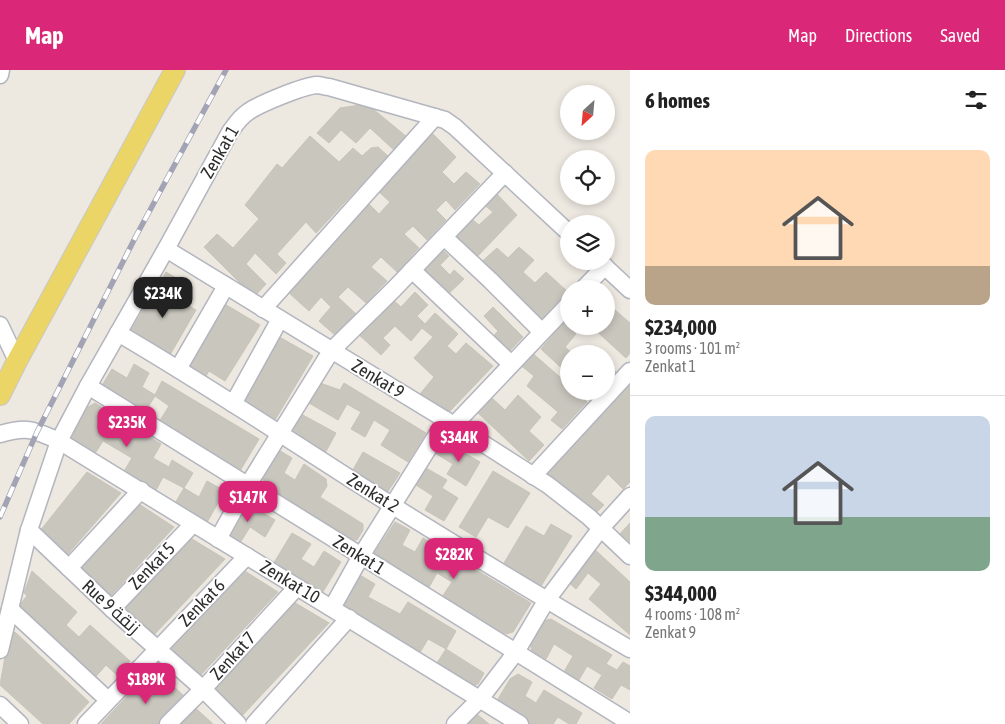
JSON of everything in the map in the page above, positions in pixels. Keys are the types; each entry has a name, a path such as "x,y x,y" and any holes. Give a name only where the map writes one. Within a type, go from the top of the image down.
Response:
{"main road":[{"path":"1,389 175,70"}],"street":[{"path":"0,74 1,70"},
{"name":"Zenkat 1","path":"0,650 29,530 59,441 237,121 260,105 304,88 317,85 329,87 446,120 456,127 504,173"},
{"path":"263,309 435,118"},
{"path":"218,539 248,486 331,351 412,270 504,173 560,225"},
{"path":"444,237 542,332"},
{"name":"Zenkat 9","path":"166,249 450,422 561,494 630,556"},
{"path":"412,270 511,364"},
{"path":"590,280 597,270"},
{"path":"608,270 630,290"},
{"path":"178,369 226,286"},
{"path":"332,608 361,556 393,505 450,422 511,364 560,313"},
{"path":"233,404 280,319"},
{"path":"0,325 17,361"},
{"name":"Zenkat 2","path":"118,333 281,433 546,601 630,649"},
{"path":"533,476 630,371"},
{"name":"Zenkat 1","path":"88,386 630,723"},
{"name":"Zenkat 10","path":"0,434 19,429 37,432 59,441 520,724"},
{"path":"69,568 141,490"},
{"path":"455,724 480,699 516,652 546,601 601,528 630,496"},
{"name":"Zenkat 5","path":"112,609 193,524"},
{"name":"Rue 9 زنقة","path":"29,530 112,609 203,689 238,724"},
{"name":"Zenkat 6","path":"86,724 247,556"},
{"name":"Zenkat 7","path":"168,724 297,587"},
{"path":"10,609 108,700"},
{"path":"254,724 349,618"},
{"path":"0,705 20,724"}],"building":[{"path":"367,104 407,137 394,150 370,128 356,143 341,130 329,143 317,133 340,108"},
{"path":"431,132 456,157 442,172 454,184 466,172 480,184 455,210 446,200 436,210 446,220 427,240 413,226 404,234 419,248 397,272 381,257 371,267 387,281 366,303 348,287 338,297 356,314 336,336 319,321 331,307 321,297 309,311 288,292 368,203 379,214 390,202 378,191"},
{"path":"310,136 339,162 353,148 362,156 371,148 378,147 388,156 316,233 306,222 277,254 286,263 276,274 255,253 246,264 266,284 254,297 204,247 217,234 233,248 259,219 245,205 277,164 282,168"},
{"path":"494,191 517,215 474,260 448,236 468,216 479,225 493,212 482,203"},
{"path":"438,246 449,256 440,265 450,275 454,270 464,279 445,297 416,270"},
{"path":"519,247 534,260 523,272 535,283 546,272 560,285 560,300 538,323 478,265 497,248 508,258"},
{"path":"166,272 186,284 177,299 196,310 167,360 127,337"},
{"path":"415,292 428,305 417,316 425,324 435,313 458,334 447,346 456,354 466,343 493,366 450,411 439,411 420,394 434,377 414,358 433,337 422,328 411,341 395,326 383,338 390,345 381,355 357,333 391,298 401,307"},
{"path":"223,303 260,325 225,381 209,371 203,381 185,371"},
{"path":"493,307 523,337 505,356 489,341 498,331 484,316"},
{"path":"615,310 630,323 630,353 626,358 615,348 615,345 612,345 601,335 615,335"},
{"path":"560,327 560,335 575,335 567,345 560,345 560,367 541,349"},
{"path":"274,334 313,356 272,425 236,403"},
{"path":"530,351 560,377 560,400 585,400 587,402 562,429 551,420 558,412 527,386 534,376 519,364"},
{"path":"134,364 149,373 142,387 155,395 162,381 259,439 240,471 159,422 169,406 155,396 145,412 101,387 112,369 127,378"},
{"path":"630,379 630,482 623,489 608,474 591,494 604,505 592,517 541,473 610,400 615,400 615,395"},
{"path":"320,383 340,390 344,383 426,433 408,462 381,445 390,430 374,420 365,437 351,429 361,412 347,404 338,420 309,403"},
{"path":"518,395 541,417 529,431 544,445 529,461 477,412 491,397 505,410"},
{"path":"95,403 161,444 153,458 169,467 172,460 193,473 184,488 163,477 155,492 123,473 132,458 103,441 94,455 74,442 71,435 88,407"},
{"path":"301,414 336,433 324,455 289,436"},
{"path":"449,444 480,462 466,486 447,474 453,464 435,453 439,447"},
{"path":"277,449 292,458 284,473 295,480 304,464 326,479 327,486 320,497 363,524 363,530 357,540 349,540 264,486 263,471"},
{"path":"363,452 400,473 385,496 350,475"},
{"path":"426,468 447,480 442,488 458,498 444,521 425,510 433,496 416,485"},
{"path":"493,471 530,493 508,528 488,517 476,537 459,527"},
{"path":"87,472 121,493 67,555 40,531"},
{"path":"207,481 225,491 206,524 174,505 184,488 199,497"},
{"path":"243,501 275,520 265,537 250,527 240,543 224,534"},
{"path":"136,502 174,527 107,600 76,570"},
{"path":"395,522 410,530 402,545 415,552 423,538 531,603 513,632 506,634 442,597 452,582 437,573 428,589 373,555"},
{"path":"630,523 630,548 616,538"},
{"path":"551,524 572,536 538,591 501,568 526,526 544,536"},
{"path":"292,533 311,544 301,559 314,567 324,551 341,562 321,595 272,566"},
{"path":"187,536 225,559 152,637 120,608"},
{"path":"591,546 630,582 630,635 589,599 601,584 588,573 576,589 567,581"},
{"path":"240,568 278,592 197,679 163,649"},
{"path":"32,571 77,612 66,625 79,637 90,625 130,661 118,676 106,665 91,682 15,610 27,596 24,593"},
{"path":"358,574 375,584 368,597 400,614 408,602 456,631 446,649 428,639 418,656 338,607"},
{"path":"292,601 329,623 240,718 210,689"},
{"path":"551,619 612,655 606,664 617,670 623,662 630,666 630,690 621,685 612,699 594,688 602,675 587,666 579,680 564,672 573,656 554,644 546,659 532,651 530,643 543,621"},
{"path":"15,632 89,702 69,724 43,724 0,685 8,640"},
{"path":"446,649 484,673 478,684 470,687 435,666"},
{"path":"518,674 532,682 525,696 536,703 544,690 582,713 576,724 569,724 558,717 553,724 528,724 495,704 510,679"},
{"path":"145,677 159,690 167,680 185,697 160,724 101,724"},
{"path":"191,704 213,724 173,724"},
{"path":"468,715 478,715 489,724 460,724"}],"railway":[{"path":"0,517 37,432 136,236 226,70"}]}
